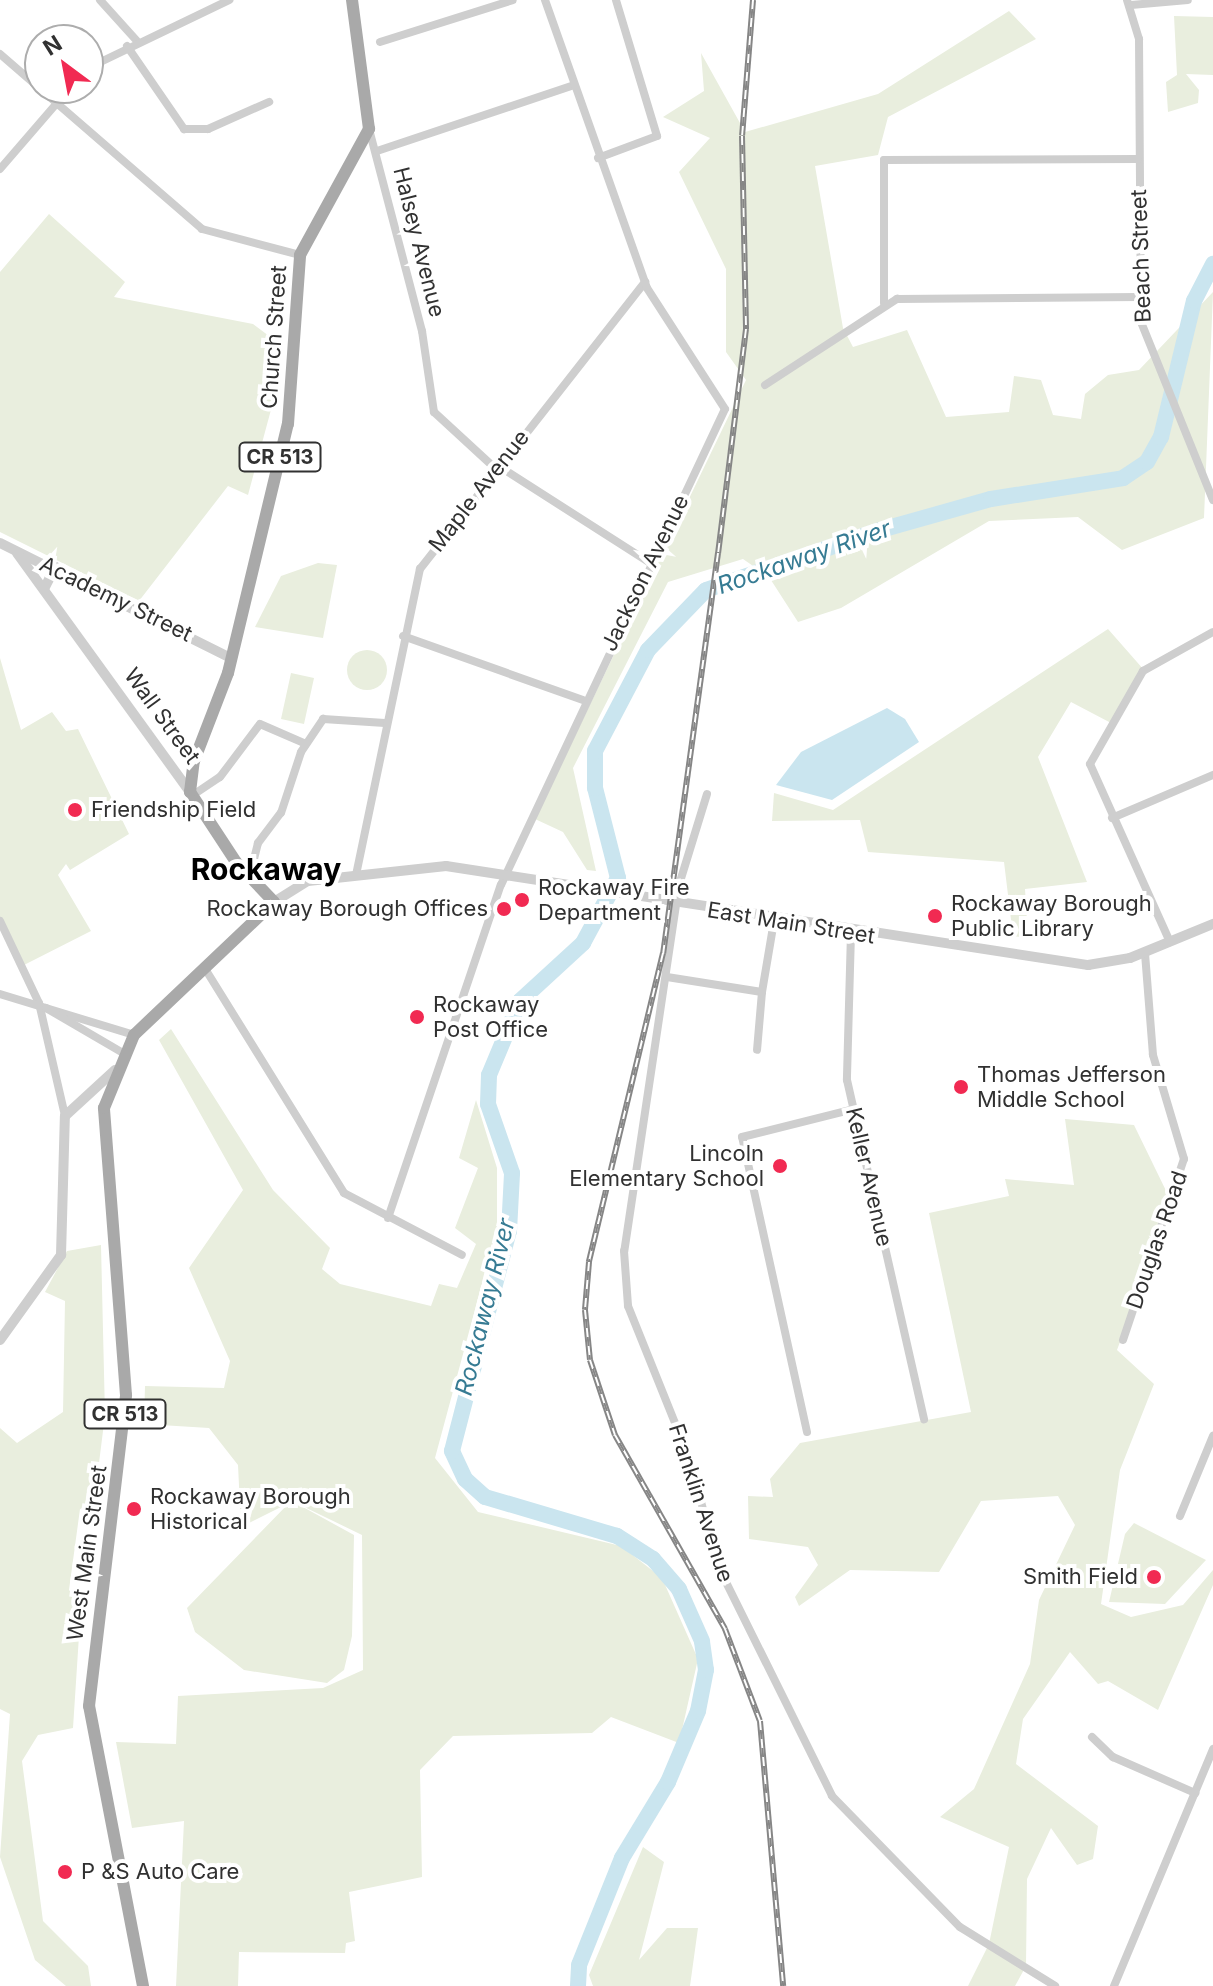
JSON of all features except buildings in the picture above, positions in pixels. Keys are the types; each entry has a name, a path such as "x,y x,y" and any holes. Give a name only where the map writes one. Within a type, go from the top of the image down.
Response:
{"main road":[{"name":"Halsey Avenue","path":"352,0 369,129"},
{"name":"Church Street","path":"191,794 194,761 231,658 293,402 300,255 369,129"},
{"name":"Wall Street","path":"191,794 250,875 274,902"},
{"name":"West Main Street","path":"143,1986 89,1706 124,1428 121,1267 103,1142 115,1070 134,1035 274,902"}],"street":[{"path":"100,0 137,41"},
{"path":"104,59 229,0"},
{"path":"380,42 513,0"},
{"path":"545,0 598,158 645,282"},
{"path":"598,158 657,136 616,0"},
{"path":"1129,3 1188,0"},
{"name":"Beach Street","path":"1129,3 1139,39 1139,297 1156,368 1213,500"},
{"path":"127,46 184,129 208,129 269,102"},
{"path":"0,54 24,75"},
{"path":"377,151 574,85"},
{"path":"0,169 56,104"},
{"path":"58,104 202,229 300,255"},
{"name":"Halsey Avenue","path":"369,129 377,151 434,412 496,466 652,564"},
{"path":"884,303 884,160 1138,159"},
{"name":"Maple Avenue","path":"356,875 403,636 425,560 496,466 645,282"},
{"name":"Jackson Avenue","path":"388,1218 507,876 583,700 725,409 645,282"},
{"path":"765,385 884,303 1139,297"},
{"name":"Academy Street","path":"0,543 55,567 231,658"},
{"name":"Wall Street","path":"17,553 191,794"},
{"path":"44,589 55,567"},
{"path":"1170,942 1112,818 1091,759 1143,671 1213,632"},
{"path":"403,636 583,700"},
{"path":"250,875 306,744 326,716 385,723"},
{"path":"191,794 220,777 260,724 306,744"},
{"path":"175,768 194,761"},
{"path":"1112,818 1213,775"},
{"name":"Franklin Avenue","path":"707,794 676,903 623,1279 634,1325 693,1470 714,1555 847,1818 960,1927 1055,1986"},
{"name":"East Main Street","path":"274,902 299,883 446,866 851,933 1075,964 1145,953 1213,924"},
{"path":"0,921 39,1003 65,1116 61,1255 1,1337"},
{"path":"757,1050 762,992 774,921"},
{"name":"Keller Avenue","path":"851,933 847,1080 924,1419"},
{"name":"Douglas Road","path":"1123,1340 1184,1159 1153,1055 1145,953"},
{"path":"204,967 344,1193 462,1255"},
{"path":"667,977 762,992"},
{"path":"0,994 39,1003 134,1035"},
{"path":"39,1003 123,1053"},
{"path":"65,1116 115,1070"},
{"path":"807,1432 742,1137 854,1109"},
{"path":"1180,1516 1213,1436"},
{"path":"1092,1737 1113,1757 1195,1793"},
{"path":"1114,1986 1213,1749"}],"green space":[{"path":"1009,11 1036,39 888,117 878,155 815,166 843,328 853,347 907,330 946,417 1009,412 1014,376 1041,380 1053,415 1081,419 1085,394 1108,375 1139,370 1213,292 1204,518 1122,550 1078,517 989,521 841,608 798,622 769,577 743,559 668,582 573,768 596,871 587,870 563,832 535,819 746,380 726,352 726,269 679,172 710,138 663,117 704,91 701,53 745,132 878,94"},
{"path":"1174,16 1213,17 1213,75 1186,74 1199,90 1198,103 1168,112 1166,82 1177,75"},
{"path":"49,214 125,282 114,297 253,324 277,342 272,406 248,495 228,486 139,601 0,532 0,272"},
{"path":"318,563 337,565 323,638 255,627 281,576"},
{"path":"1108,629 1144,670 1111,723 1071,702 1038,757 1087,882 1025,889 1028,938 1013,936 1004,862 868,852 860,820 772,821 774,793 833,810"},
{"path":"367,650 381,656 387,670 381,684 367,690 353,684 347,670 353,656"},
{"path":"0,658 21,730 52,712 66,731 78,729 129,834 70,870 66,864 58,875 91,931 24,965 0,918"},
{"path":"291,673 314,678 304,724 281,719"},
{"path":"171,1029 273,1190 330,1248 322,1269 340,1284 431,1306 439,1284 457,1288 476,1244 455,1228 478,1168 459,1158 476,1100 497,1168 497,1228 435,1458 478,1512 621,1546 662,1578 698,1659 679,1743 611,1717 592,1733 453,1736 420,1770 422,1877 349,1892 355,1941 346,1943 345,1953 239,1952 238,1986 176,1986 184,1821 132,1828 116,1742 176,1744 178,1696 323,1688 363,1670 362,1535 292,1501 354,1535 352,1636 344,1670 327,1683 244,1670 195,1632 187,1608 289,1503 241,1527 238,1465 209,1428 144,1424 145,1386 224,1388 230,1361 189,1268 243,1190 159,1040"},
{"path":"1065,1119 1134,1125 1172,1203 1117,1350 1154,1384 1120,1470 1101,1604 1131,1617 1183,1605 1213,1570 1213,1585 1158,1710 1108,1681 1098,1684 1070,1652 1023,1719 1016,1764 1098,1826 1093,1859 1077,1865 1051,1828 1027,1879 1026,1966 1015,1986 968,1986 989,1944 1009,1847 940,1817 974,1789 1030,1664 1039,1600 1075,1525 1058,1496 981,1501 939,1572 850,1570 799,1606 795,1597 818,1565 808,1547 749,1539 748,1496 773,1497 770,1479 800,1443 971,1412 929,1213 1009,1196 1005,1179 1074,1185"},
{"path":"101,1245 105,1415 94,1503 80,1509 69,1590 81,1605 73,1728 38,1735 22,1761 43,1921 88,1966 91,1986 66,1986 35,1960 0,1857 10,1714 0,1709 0,1428 17,1443 63,1412 65,1301 45,1292 67,1251"},
{"name":"Smith Field","path":"1134,1523 1206,1560 1165,1604 1109,1602 1125,1534"},
{"path":"643,1847 664,1862 639,1960 667,1928 698,1928 690,1986 593,1986 589,1975"}],"water":[{"path":"887,708 905,719 919,742 832,800 776,785 801,752"}],"waterway":[{"name":"Rockaway River","path":"578,1986 579,1965 622,1858 668,1782 698,1711 706,1670 702,1641 679,1589 653,1559 617,1536 485,1497 465,1479 452,1451 509,1231 512,1173 488,1104 489,1075 520,1001 583,943 618,878 595,788 595,751 648,650 706,590 877,531 991,499 1123,478 1147,462 1161,437 1194,301 1213,264"}],"railway":[{"path":"753,0 742,136 746,329 718,553 663,953 589,1262 585,1310 590,1360 615,1435 725,1629 760,1721 783,1986"}],"place":[{"name":"Friendship Field","path":"75,810"},
{"name":"Rockaway Fire Department","path":"522,900"},
{"name":"Rockaway Borough Offices","path":"504,909"},
{"name":"Rockaway Borough Public Library","path":"935,916"},
{"name":"Rockaway Post Office","path":"417,1017"},
{"name":"Thomas Jefferson Middle School","path":"961,1087"},
{"name":"Lincoln Elementary School","path":"780,1166"},
{"name":"Rockaway Borough Historical","path":"134,1509"},
{"name":"Smith Field","path":"1154,1577"},
{"name":"P &S Auto Care","path":"65,1872"}],"district":[{"name":"Rockaway","path":"266,869"}]}
